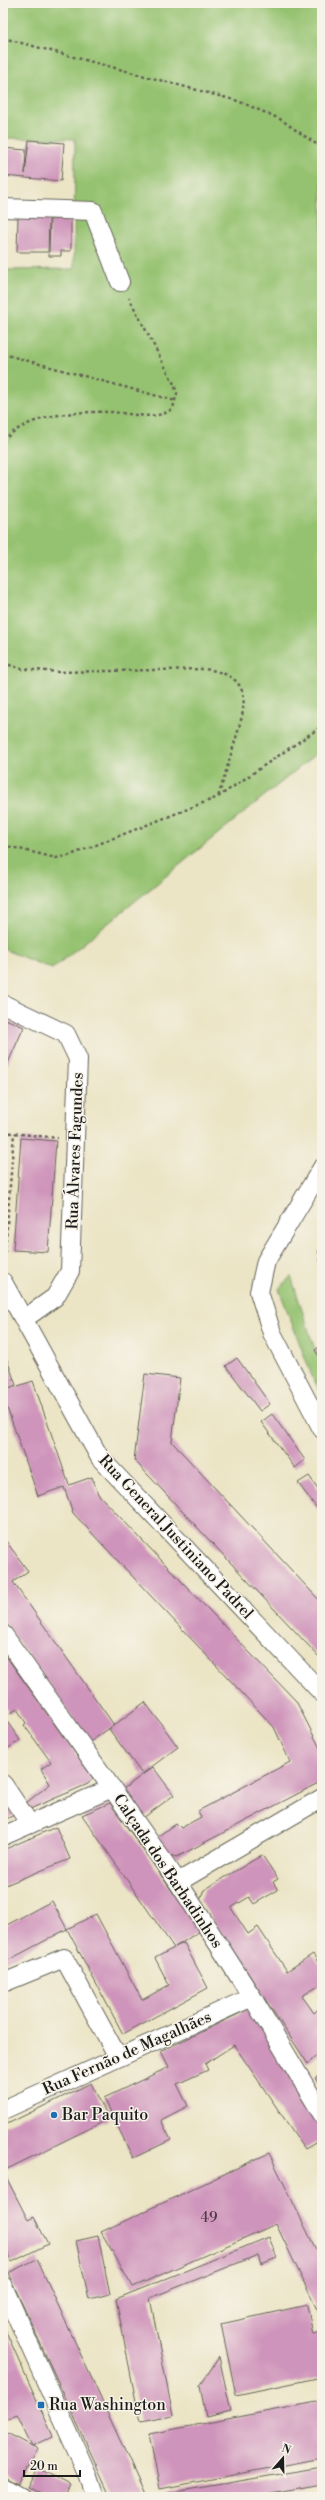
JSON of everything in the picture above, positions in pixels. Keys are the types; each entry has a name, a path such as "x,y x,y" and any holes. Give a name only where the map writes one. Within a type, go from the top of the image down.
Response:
{"street":[{"path":"3,208 93,211 120,282"},
{"name":"Rua Álvares Fagundes","path":"3,1004 66,1034 78,1059 70,1272 55,1297 24,1320"},
{"path":"322,1168 266,1261 259,1292 272,1333 322,1429"},
{"name":"Rua General Justiniano Padrel","path":"3,1282 100,1458 322,1693"},
{"name":"Calçada dos Barbadinhos","path":"3,1634 178,1882 252,1997 322,2114"},
{"path":"3,1784 30,1824"},
{"path":"3,1836 112,1788"},
{"path":"178,1882 322,1798"},
{"path":"3,1983 64,1958 118,2056"},
{"name":"Rua Fernão de Magalhães","path":"3,2110 118,2056 252,1997"},
{"path":"3,2286 88,2476 95,2497"},
{"path":"3,2487 21,2497"}],"path":[{"path":"3,38 238,101 280,118 322,148"},
{"path":"3,441 21,428 54,417 111,412 161,415 173,408 176,401 174,384 170,373 120,282"},
{"path":"3,354 176,401"},
{"path":"3,663 38,671 205,669 228,675 243,690 245,709 218,797"},
{"path":"3,845 62,857 218,797 322,726"},
{"path":"3,1132 76,1140"},
{"path":"3,1282 14,1133"}],"green space":[{"path":"3,3 322,3 322,749 52,969 3,949 3,270 74,269 75,139 3,138"},
{"path":"291,1276 315,1350 322,1361 322,1394 313,1379 279,1289"}],"building":[{"path":"29,140 64,143 61,181 3,176 3,148 26,150 25,174"},
{"path":"18,217 49,218 48,252 17,252"},
{"path":"50,219 71,219 71,251 61,251 61,256 49,256"},
{"path":"3,1018 24,1027 3,1074"},
{"path":"21,1138 56,1141 48,1252 13,1250"},
{"path":"322,1247 322,1263 318,1259 321,1256 318,1252"},
{"path":"322,1345 322,1361 315,1350"},
{"path":"3,1348 16,1385 3,1390"},
{"path":"237,1358 270,1404 260,1411 226,1366"},
{"path":"145,1374 180,1378 172,1442 322,1603 322,1660 134,1460"},
{"path":"33,1381 69,1485 92,1477 98,1494 296,1701 322,1752 322,1781 177,1857 170,1855 157,1837 176,1823 181,1828 201,1817 198,1811 290,1762 274,1727 73,1513 64,1487 38,1496 3,1396 3,1391"},
{"path":"272,1414 305,1460 295,1468 261,1422"},
{"path":"309,1476 322,1494 322,1515 298,1483"},
{"path":"3,1537 28,1571 13,1582 114,1725 90,1742 3,1620"},
{"path":"3,1652 93,1778 88,1784 30,1809 26,1803 50,1784 41,1769 51,1762 24,1725 26,1723 17,1709 9,1714 3,1704"},
{"path":"145,1702 178,1747 142,1774 109,1729"},
{"path":"3,1716 20,1740 3,1752"},
{"path":"153,1767 174,1795 143,1818 123,1789"},
{"path":"3,1799 14,1815 3,1821"},
{"path":"110,1803 200,1931 175,1947 184,1943 208,1988 123,2034 67,1929 96,1914 142,2000 169,1985 155,1958 174,1948 82,1815"},
{"path":"56,1827 70,1859 3,1886 3,1850"},
{"path":"262,1855 278,1879 273,1882 278,1890 254,1904 249,1897 231,1908 248,1934 258,1927 287,1971 313,1954 322,1969 322,1984 302,1996 314,2013 322,2005 322,2050 308,2064 200,1901 204,1890"},
{"path":"52,1901 67,1929 3,1963 3,1927"},
{"path":"249,2009 322,2118 322,2139 305,2149 234,2045 205,2064 208,2070 177,2084 188,2106 161,2120 171,2140 133,2158 104,2098 169,2067 161,2051"},
{"path":"322,2074 322,2087 315,2078"},
{"path":"91,2083 109,2119 3,2171 3,2126"},
{"path":"269,2153 322,2262 322,2320 276,2224 133,2287 101,2232"},
{"path":"3,2171 28,2220 34,2217 48,2244 12,2262 3,2245"},
{"path":"98,2236 110,2294 89,2299 76,2241"},
{"path":"269,2237 277,2258 261,2264 258,2255 150,2298 173,2416 140,2422 116,2299"},
{"path":"37,2259 146,2497 111,2497 8,2273"},
{"path":"307,2305 313,2334 322,2332 322,2377 236,2395 221,2324"},
{"path":"3,2325 53,2436 32,2446 17,2415 3,2421"},
{"path":"219,2357 231,2411 206,2417 200,2386"},
{"path":"322,2401 322,2458 160,2489 149,2434"},
{"path":"3,2431 38,2449 19,2484 3,2476"},
{"path":"322,2467 322,2484 248,2497 164,2497 163,2494"},
{"path":"38,2468 70,2485 64,2497 46,2497 28,2487"}],"place":[{"name":"Bar Paquito","path":"54,2115"},
{"name":"Rua Washington","path":"41,2405"}]}
